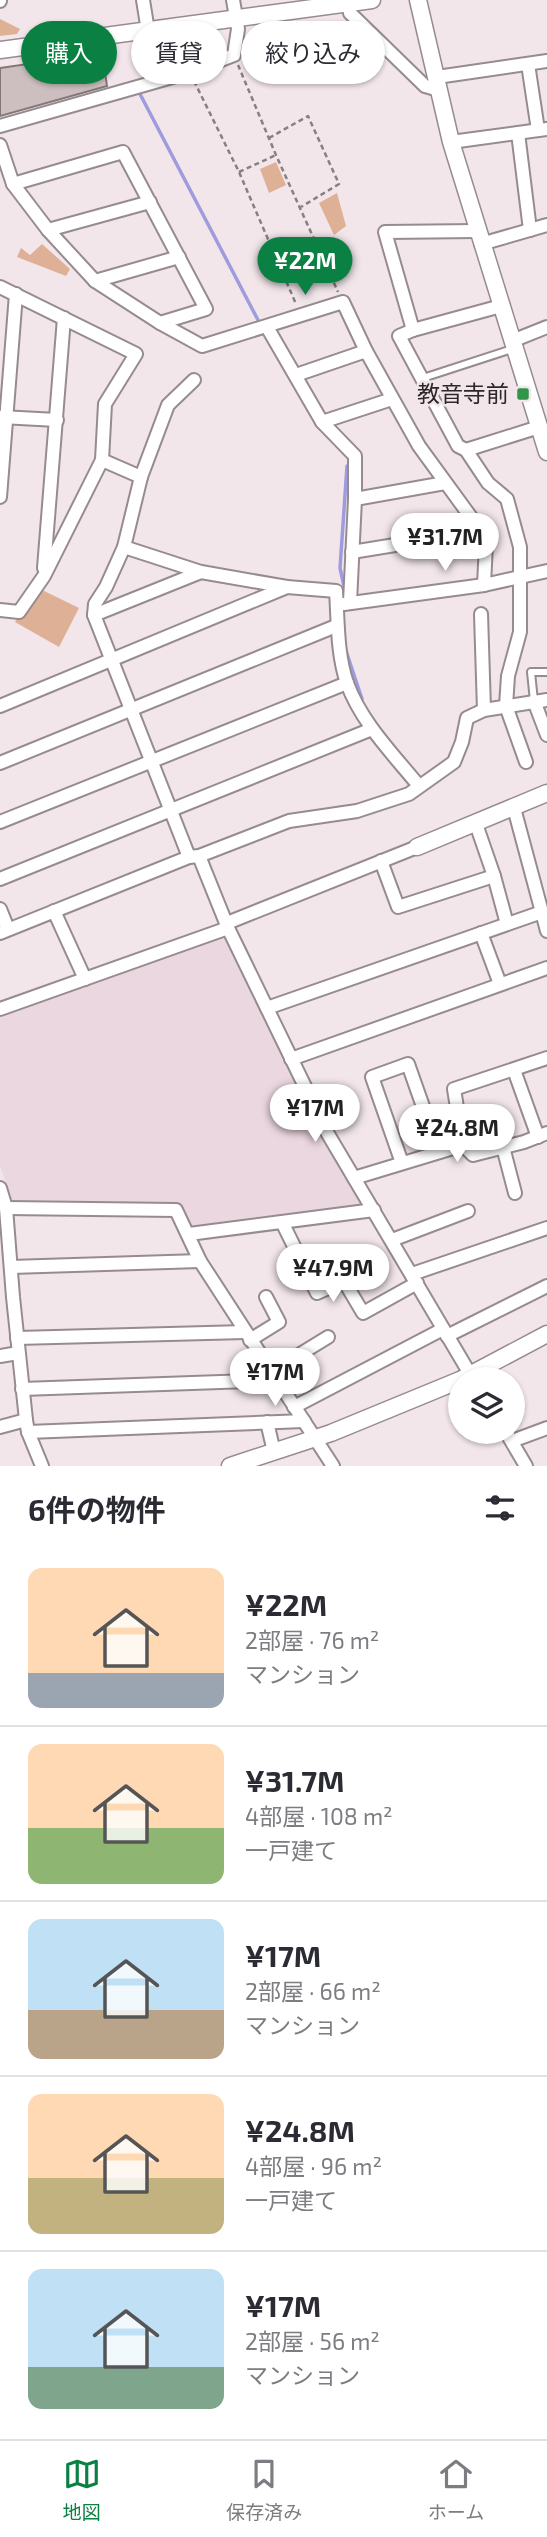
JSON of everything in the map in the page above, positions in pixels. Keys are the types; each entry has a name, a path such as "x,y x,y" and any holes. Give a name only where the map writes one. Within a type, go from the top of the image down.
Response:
{"street":[{"path":"143,0 146,21"},
{"path":"227,58 234,55 237,19 233,0"},
{"path":"223,21 237,19 265,7 372,0"},
{"path":"418,0 451,142 547,452"},
{"path":"339,2 425,86 547,61"},
{"path":"0,50 131,34"},
{"path":"451,142 542,130 528,64"},
{"path":"0,126 148,84"},
{"path":"517,133 530,230"},
{"path":"0,145 13,184 48,230 95,281 160,323 202,346 343,302 366,351 419,446 481,531 486,544 484,585"},
{"path":"13,184 124,152 206,309 160,323"},
{"path":"48,230 150,202"},
{"path":"413,330 385,232 479,237 547,225"},
{"path":"95,281 179,257"},
{"path":"0,287 136,354 105,404 102,460 44,576 19,612 0,610"},
{"path":"0,497 3,417 16,294"},
{"path":"501,306 399,336 458,446 466,450 488,483 507,499 520,547 521,578 520,632 508,676 506,706 526,762"},
{"path":"44,576 64,318"},
{"path":"267,327 322,422 355,456 350,602"},
{"path":"513,345 547,327"},
{"path":"296,375 366,351"},
{"path":"194,380 168,405 141,477 124,547 106,587 94,604 94,615 171,810 291,1059 328,1134 445,1332 461,1367"},
{"path":"322,422 392,399"},
{"path":"3,417 57,420"},
{"path":"466,450 539,427"},
{"path":"102,460 141,477"},
{"path":"355,499 445,482"},
{"path":"352,552 481,531"},
{"path":"124,547 201,572 287,587 336,590 337,626 347,683 372,729 419,786"},
{"path":"337,605 484,585 547,571"},
{"path":"94,615 201,572"},
{"path":"0,706 287,587"},
{"path":"481,614 484,710"},
{"path":"0,763 337,626"},
{"path":"0,822 347,683"},
{"path":"0,909 4,931 289,821 357,811 408,794 454,762 467,718 484,710 540,700 547,735"},
{"path":"0,879 372,729"},
{"path":"0,1009 228,925 547,793"},
{"path":"514,808 547,931"},
{"path":"476,824 507,924"},
{"path":"381,861 398,907 494,876"},
{"path":"54,911 85,979"},
{"path":"267,1008 542,912"},
{"path":"481,933 500,984"},
{"path":"291,1059 547,968"},
{"path":"514,1070 542,1135 473,1155 463,1144 454,1089 547,1058"},
{"path":"402,1163 372,1077 408,1064 439,1152"},
{"path":"354,1178 463,1144"},
{"path":"503,1147 515,1194"},
{"path":"0,1188 6,1208 4,1236 11,1267 6,1298 17,1338 27,1426 42,1466"},
{"path":"6,1208 176,1210 200,1261 333,1466"},
{"path":"189,1234 373,1210"},
{"path":"392,1240 468,1211"},
{"path":"282,1222 317,1293 344,1281 363,1313 414,1278 547,1228"},
{"path":"11,1267 200,1261"},
{"path":"294,1407 445,1332 547,1286"},
{"path":"17,1338 247,1336 279,1322 267,1297"},
{"path":"486,1367 547,1334"},
{"path":"22,1390 273,1376 328,1337"},
{"path":"0,1356 18,1353"},
{"path":"230,1466 314,1438 448,1385"},
{"path":"0,1427 304,1421"},
{"path":"267,1422 274,1452"},
{"path":"525,1433 547,1428"},
{"path":"514,1444 526,1466"}],"lane":[{"path":"421,379 513,345"},
{"path":"540,700 531,672 547,672"}],"path":[{"path":"234,55 343,302"},
{"path":"196,84 239,173 301,316"},
{"path":"269,138 308,116 339,184 300,208"},
{"path":"239,173 276,155"}],"shaded area":[{"path":"0,19 20,29 17,34 0,36"},
{"path":"276,162 286,185 269,193 260,169"},
{"path":"337,193 346,226 334,235 319,203"},
{"path":"42,244 70,269 66,276 17,257 21,248 30,255"},
{"path":"36,587 79,608 59,647 15,622"},
{"path":"223,937 228,938 338,1166 362,1204 360,1208 192,1228 183,1207 12,1201 0,1166 0,1015"}],"building":[{"path":"21,65 21,84 107,86 0,116 0,68"}],"waterway":[{"path":"140,94 258,320"},
{"path":"343,602 344,586 340,568 347,466"},
{"path":"346,651 362,699"}],"place":[{"name":"教音寺前","path":"523,394"}]}
